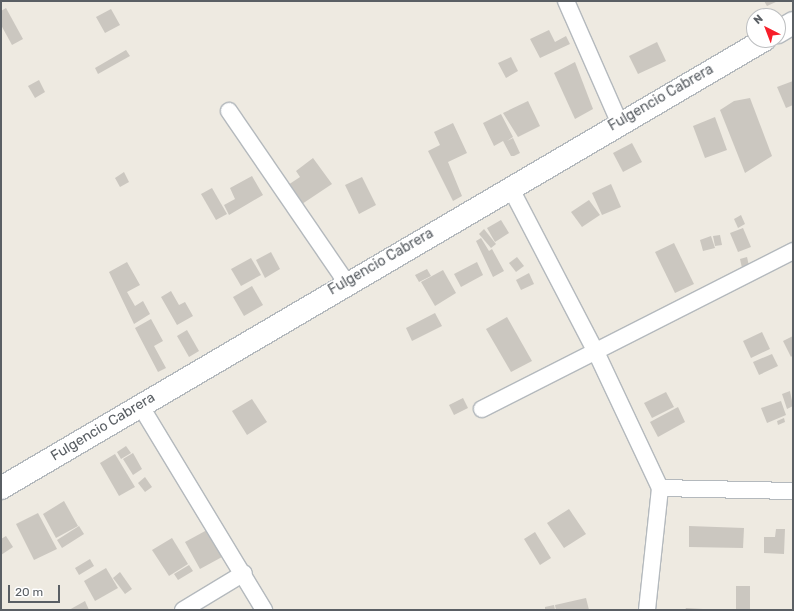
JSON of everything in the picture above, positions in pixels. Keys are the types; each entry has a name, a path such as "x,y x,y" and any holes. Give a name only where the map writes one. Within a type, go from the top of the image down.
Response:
{"main road":[{"name":"Fulgencio Cabrera","path":"1,488 346,282 619,122 750,48"}],"street":[{"path":"566,1 619,122"},
{"path":"229,111 346,282"},
{"path":"510,187 596,352 660,488 647,610"},
{"path":"482,409 793,251"},
{"path":"140,405 244,573 264,610"},
{"path":"660,488 793,490"},
{"path":"183,610 244,573"}],"building":[{"path":"764,1 778,1 767,6"},
{"path":"6,8 23,39 12,45 1,25 1,11"},
{"path":"111,9 120,25 105,33 96,17"},
{"path":"549,30 555,42 566,36 570,44 540,58 530,39"},
{"path":"657,42 666,61 638,74 629,56"},
{"path":"126,50 130,56 98,74 95,68"},
{"path":"511,57 518,71 506,78 498,63"},
{"path":"575,62 593,109 575,119 554,73"},
{"path":"39,80 45,92 35,98 28,86"},
{"path":"793,81 793,105 786,108 777,87"},
{"path":"750,98 772,156 745,173 720,110 734,101"},
{"path":"528,101 540,126 518,137 503,113"},
{"path":"501,114 513,137 507,141 513,138 520,153 514,156 511,156 503,141 494,146 483,123"},
{"path":"715,117 727,150 705,158 693,126"},
{"path":"453,123 467,153 448,162 462,196 453,201 428,151 440,145 434,132"},
{"path":"632,143 642,162 623,172 613,153"},
{"path":"313,158 332,184 302,204 288,185 300,177 296,171"},
{"path":"124,172 129,182 120,187 115,178"},
{"path":"252,176 263,195 229,215 224,205 235,199 230,188"},
{"path":"362,177 376,205 359,214 345,185"},
{"path":"611,184 621,207 602,215 592,193"},
{"path":"212,188 227,214 216,220 201,194"},
{"path":"589,200 600,215 582,227 571,212"},
{"path":"741,215 745,224 738,228 734,219"},
{"path":"501,220 509,233 495,242 487,228"},
{"path":"743,228 751,247 738,252 730,233"},
{"path":"484,229 496,244 491,248 479,234"},
{"path":"720,235 722,245 715,246 713,236"},
{"path":"711,236 715,248 703,251 700,240"},
{"path":"481,238 489,251 492,249 504,271 493,277 476,241"},
{"path":"674,243 694,284 675,293 655,252"},
{"path":"271,252 280,269 265,278 256,260"},
{"path":"517,257 524,266 516,272 509,263"},
{"path":"747,257 749,266 742,268 740,259"},
{"path":"251,258 261,275 241,286 231,269"},
{"path":"127,262 140,285 127,292 135,306 143,301 150,314 134,324 109,272"},
{"path":"477,262 483,275 461,287 454,274"},
{"path":"427,269 431,276 419,282 415,275"},
{"path":"443,270 456,293 435,306 421,282"},
{"path":"529,273 534,284 521,290 516,280"},
{"path":"252,286 263,305 244,316 233,297"},
{"path":"171,291 179,305 185,302 193,316 177,325 161,297"},
{"path":"435,313 442,326 412,341 406,328"},
{"path":"507,317 532,361 511,372 486,329"},
{"path":"151,319 163,341 154,346 166,368 158,372 135,328"},
{"path":"187,330 199,351 189,357 177,336"},
{"path":"762,332 770,349 751,358 743,341"},
{"path":"793,336 793,355 791,357 783,341"},
{"path":"772,354 778,366 759,375 753,362"},
{"path":"790,391 793,406 787,409 782,394"},
{"path":"666,392 674,407 652,418 644,403"},
{"path":"463,398 468,408 454,415 449,405"},
{"path":"252,399 267,422 247,435 232,411"},
{"path":"781,401 786,415 767,423 761,408"},
{"path":"678,407 685,422 658,437 650,422"},
{"path":"784,418 785,422 778,425 777,421"},
{"path":"126,446 131,453 121,459 117,452"},
{"path":"133,453 142,469 133,475 123,459"},
{"path":"115,454 135,487 119,496 100,463"},
{"path":"145,477 152,487 145,492 138,483"},
{"path":"64,501 78,526 56,538 43,514"},
{"path":"569,509 586,534 564,548 547,523"},
{"path":"38,513 57,549 34,560 16,524"},
{"path":"79,526 84,534 62,548 57,540"},
{"path":"689,526 744,528 743,548 689,547"},
{"path":"776,529 785,529 784,554 764,553 764,537 775,537"},
{"path":"207,530 222,557 200,569 185,542"},
{"path":"535,532 551,558 540,565 524,539"},
{"path":"6,536 13,547 1,555 1,539"},
{"path":"172,538 188,564 169,576 152,550"},
{"path":"90,559 94,566 79,575 75,568"},
{"path":"189,565 193,571 178,580 174,574"},
{"path":"106,568 118,588 95,601 84,581"},
{"path":"120,572 132,589 125,594 113,578"},
{"path":"736,586 750,586 750,610 736,610"},
{"path":"586,598 589,610 556,610 555,605"},
{"path":"85,601 89,610 69,610"},
{"path":"554,605 555,610 545,610 545,607"},
{"path":"686,608 703,609 685,610"}]}
